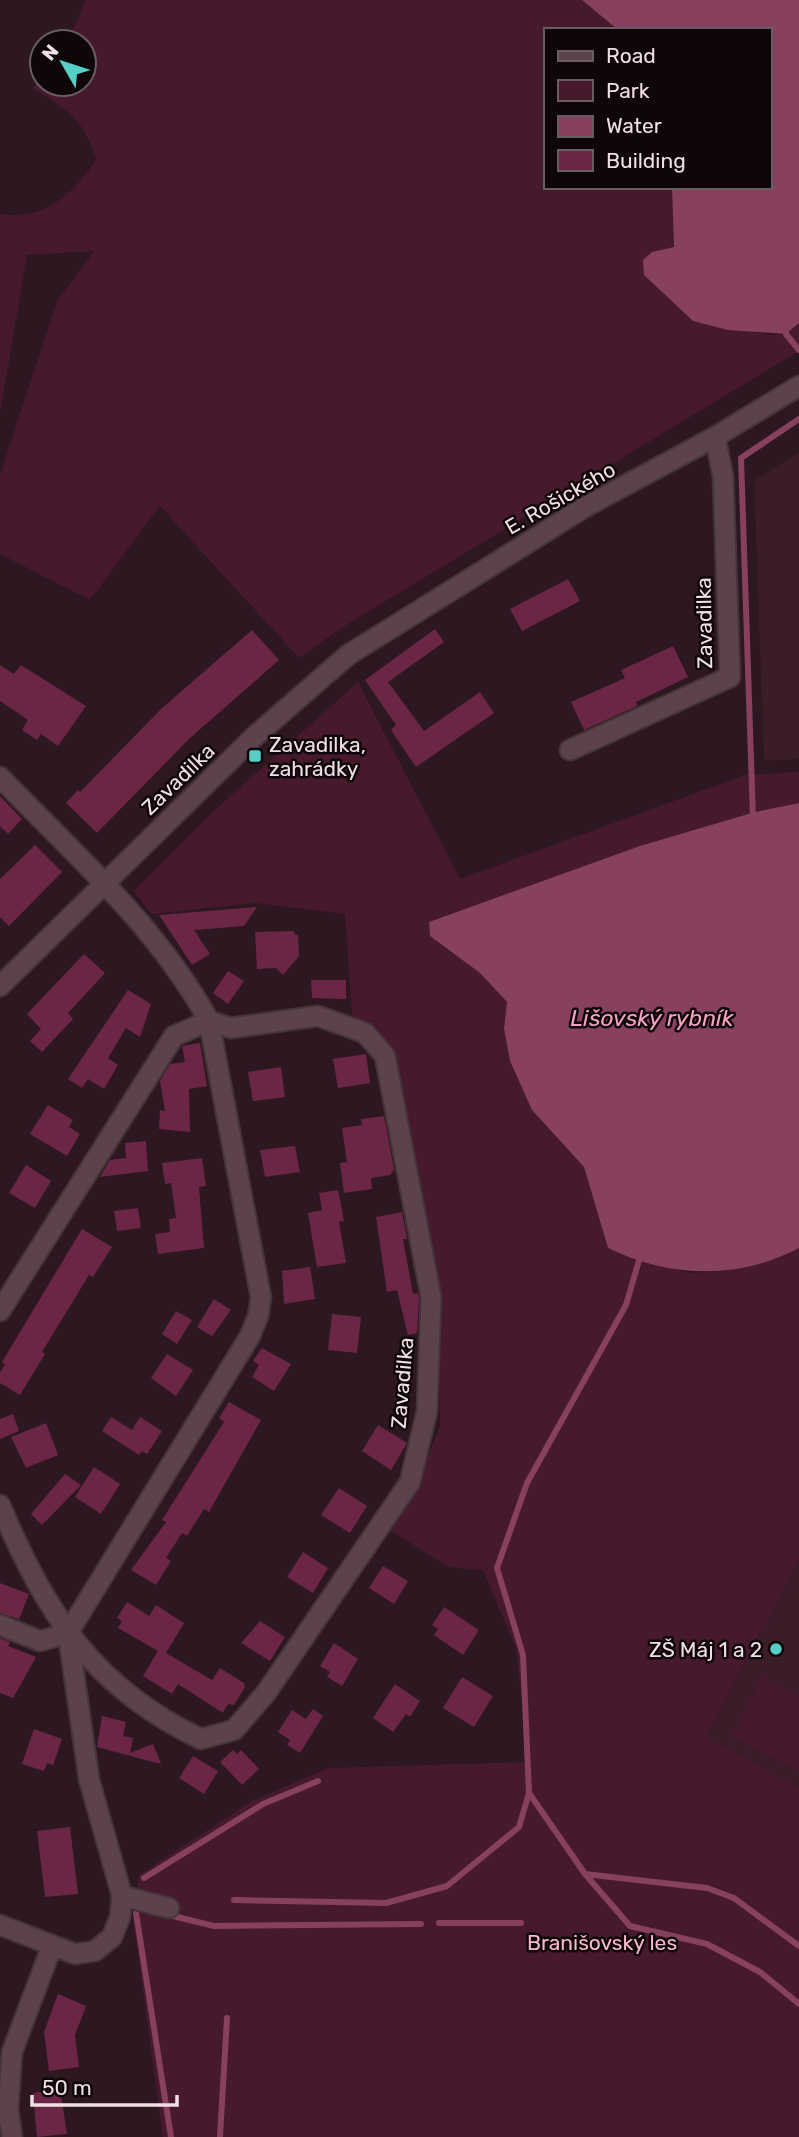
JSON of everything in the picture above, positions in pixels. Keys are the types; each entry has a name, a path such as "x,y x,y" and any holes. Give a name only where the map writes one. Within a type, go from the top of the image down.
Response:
{"street":[{"name":"E. Rošického","path":"348,655 585,507 715,437 799,386"},
{"name":"Zavadilka","path":"570,750 730,677 723,476 715,437"},
{"name":"Zavadilka","path":"0,986 255,736 348,655"},
{"path":"0,776 132,910 196,997 209,1021 261,1298 258,1316 250,1336 68,1633 40,1641 0,1625"},
{"name":"Zavadilka","path":"0,1505 14,1538 68,1633 112,1684 160,1719 201,1739 234,1730 266,1693 410,1482 427,1411 431,1297 385,1056 365,1033 318,1016 231,1028 209,1021"},
{"path":"0,1311 174,1036 209,1021"},
{"name":"Zavadilka","path":"0,1925 75,1954 95,1951 112,1937 120,1917 122,1896 89,1779 68,1633"},
{"path":"122,1896 169,1908"},
{"path":"12,2137 8,2109 12,2052 52,1946"}],"shaded area":[{"path":"799,452 799,759 764,761 754,481"},
{"name":"ZŠ Máj 1 a 2","path":"799,1560 799,1787 706,1738"}],"green space":[{"path":"85,0 582,0 616,28 544,28 544,189 672,189 674,247 693,321 769,335 786,334 799,323 799,351 343,627 299,658 160,506 90,600 0,554 0,475 57,301 94,251 27,255 0,414 0,214 16,215 44,209 67,194 96,160 80,125 73,116 48,98 98,98 98,28 73,28"},
{"name":"Branišovský les","path":"358,682 460,879 745,775 799,772 799,803 755,812 429,922 430,936 480,973 507,1002 504,1029 510,1061 532,1110 584,1167 608,1248 687,1273 725,1271 799,1248 799,1560 706,1737 799,1787 799,2137 163,2137 133,1919 139,1875 252,1801 328,1768 528,1762 516,1648 483,1570 448,1567 390,1530 417,1482 440,1426 439,1296 396,1063 352,1015 345,914 255,903 151,914 134,891 216,809"},
{"path":"762,1676 799,1696 799,1771 731,1736"}],"water":[{"path":"582,0 799,0 799,323 786,334 728,330 693,321 644,275 643,260 652,252 674,247 672,189 771,189 771,28 616,28"},
{"name":"Lišovský rybník","path":"799,803 799,1248 752,1266 728,1270 679,1270 631,1258 608,1248 584,1167 532,1110 510,1061 504,1029 507,1002 480,973 430,936 429,922 640,846 755,812"}],"building":[{"path":"568,579 580,601 522,631 510,609"},
{"path":"435,629 444,642 388,682 424,731 480,692 494,713 416,767 391,730 396,725 365,680"},
{"path":"252,630 279,660 190,738 97,833 66,803 162,708"},
{"path":"673,646 688,677 636,702 637,706 584,730 571,702 625,678 621,670"},
{"path":"0,665 14,674 21,665 86,706 58,746 41,734 37,740 22,730 28,720 0,701"},
{"path":"0,796 22,819 8,834 0,826"},
{"path":"35,845 62,872 9,926 0,917 0,879"},
{"path":"257,907 244,926 194,930 210,954 192,965 159,915"},
{"path":"294,931 295,935 298,935 299,956 283,975 276,968 257,969 255,932"},
{"path":"84,954 105,973 68,1013 73,1019 42,1052 30,1041 41,1029 27,1014"},
{"path":"228,971 244,981 228,1004 213,993"},
{"path":"311,980 346,980 346,999 312,998"},
{"path":"128,990 151,1004 140,1037 126,1028 108,1058 118,1065 104,1089 88,1079 82,1088 68,1079"},
{"path":"200,1043 207,1086 189,1089 190,1132 159,1129 160,1110 165,1111 160,1081 170,1064 185,1062 182,1046"},
{"path":"366,1054 370,1083 338,1088 333,1059"},
{"path":"281,1067 285,1097 253,1101 248,1072"},
{"path":"48,1105 73,1120 69,1127 80,1134 67,1156 30,1134"},
{"path":"384,1116 394,1170 390,1175 371,1178 372,1189 344,1193 340,1163 347,1162 342,1128 362,1125 361,1119"},
{"path":"146,1141 148,1171 100,1177 110,1160 126,1158 125,1143"},
{"path":"295,1146 300,1172 265,1177 260,1150"},
{"path":"202,1158 206,1186 199,1187 204,1248 158,1254 155,1234 170,1232 169,1219 176,1218 171,1183 165,1184 162,1163"},
{"path":"26,1165 51,1181 35,1208 9,1193"},
{"path":"338,1190 344,1221 339,1222 346,1263 317,1267 308,1213 322,1210 319,1193"},
{"path":"138,1208 141,1228 117,1231 114,1211"},
{"path":"402,1212 407,1239 403,1239 413,1294 418,1293 419,1298 417,1333 408,1335 397,1290 387,1292 376,1217"},
{"path":"82,1229 112,1247 93,1277 89,1275 42,1352 45,1354 20,1395 0,1383 0,1373 5,1364 2,1362"},
{"path":"310,1267 315,1299 284,1304 282,1271"},
{"path":"214,1299 231,1310 212,1336 197,1327"},
{"path":"176,1311 192,1320 177,1344 162,1334"},
{"path":"332,1314 361,1317 357,1353 328,1350"},
{"path":"262,1348 291,1364 274,1391 252,1377 259,1365 253,1361"},
{"path":"167,1354 193,1370 176,1396 151,1378"},
{"path":"229,1402 261,1420 209,1512 204,1509 187,1536 182,1533 166,1558 171,1561 156,1585 131,1570 166,1522 162,1520 224,1422 219,1418"},
{"path":"13,1414 19,1431 0,1439 0,1419"},
{"path":"111,1417 132,1430 140,1417 162,1431 147,1454 142,1451 139,1455 102,1431"},
{"path":"46,1423 58,1455 26,1468 11,1437"},
{"path":"378,1425 407,1443 391,1470 362,1451"},
{"path":"94,1467 120,1484 101,1514 75,1497"},
{"path":"65,1474 81,1485 42,1525 31,1514"},
{"path":"339,1488 367,1506 350,1533 321,1515"},
{"path":"303,1552 328,1568 313,1593 287,1577"},
{"path":"383,1566 408,1581 394,1604 369,1588"},
{"path":"0,1583 29,1594 19,1619 0,1613"},
{"path":"127,1602 149,1616 156,1605 184,1623 166,1653 212,1680 220,1668 244,1683 245,1687 234,1705 228,1704 223,1713 178,1684 172,1694 143,1676 158,1651 118,1628 122,1621 117,1618"},
{"path":"444,1607 479,1630 463,1655 434,1635 438,1629 432,1625"},
{"path":"260,1621 285,1637 270,1661 241,1643"},
{"path":"0,1638 10,1642 8,1646 36,1657 13,1698 0,1693"},
{"path":"334,1643 358,1659 342,1686 327,1677 330,1672 320,1666"},
{"path":"462,1677 493,1696 474,1727 443,1708"},
{"path":"395,1684 420,1701 410,1717 406,1714 393,1732 373,1718"},
{"path":"313,1709 323,1716 300,1753 287,1745 290,1740 278,1732 292,1710 306,1719"},
{"path":"102,1716 126,1722 123,1736 133,1738 130,1753 153,1744 161,1764 97,1747"},
{"path":"34,1729 62,1739 53,1765 47,1763 44,1771 22,1764"},
{"path":"233,1750 237,1754 241,1750 259,1769 242,1785 220,1762"},
{"path":"193,1756 218,1771 204,1794 179,1778"},
{"path":"70,1827 78,1894 45,1897 37,1831"},
{"path":"58,1994 86,2006 75,2035 79,2067 49,2071 44,2032"},
{"path":"60,2089 67,2134 37,2137 33,2093"}],"waterway":[{"path":"787,326 786,334 799,350"},
{"path":"753,819 741,458 799,419"},
{"path":"640,1257 626,1305 527,1483 497,1568 523,1655 529,1793 585,1874 630,1926 707,1944 760,1972 799,2004"},
{"path":"144,1878 263,1804 318,1781"},
{"path":"234,1900 386,1903 447,1886 519,1827 529,1793"},
{"path":"585,1874 707,1888 734,1898 799,1946"},
{"path":"136,1913 171,2137"},
{"path":"169,1915 214,1926 421,1924"},
{"path":"439,1923 521,1923"},
{"path":"220,2137 227,2018"}],"place":[{"name":"Zavadilka, zahrádky","path":"255,756"},
{"name":"ZŠ Máj 1 a 2","path":"776,1649"}]}
